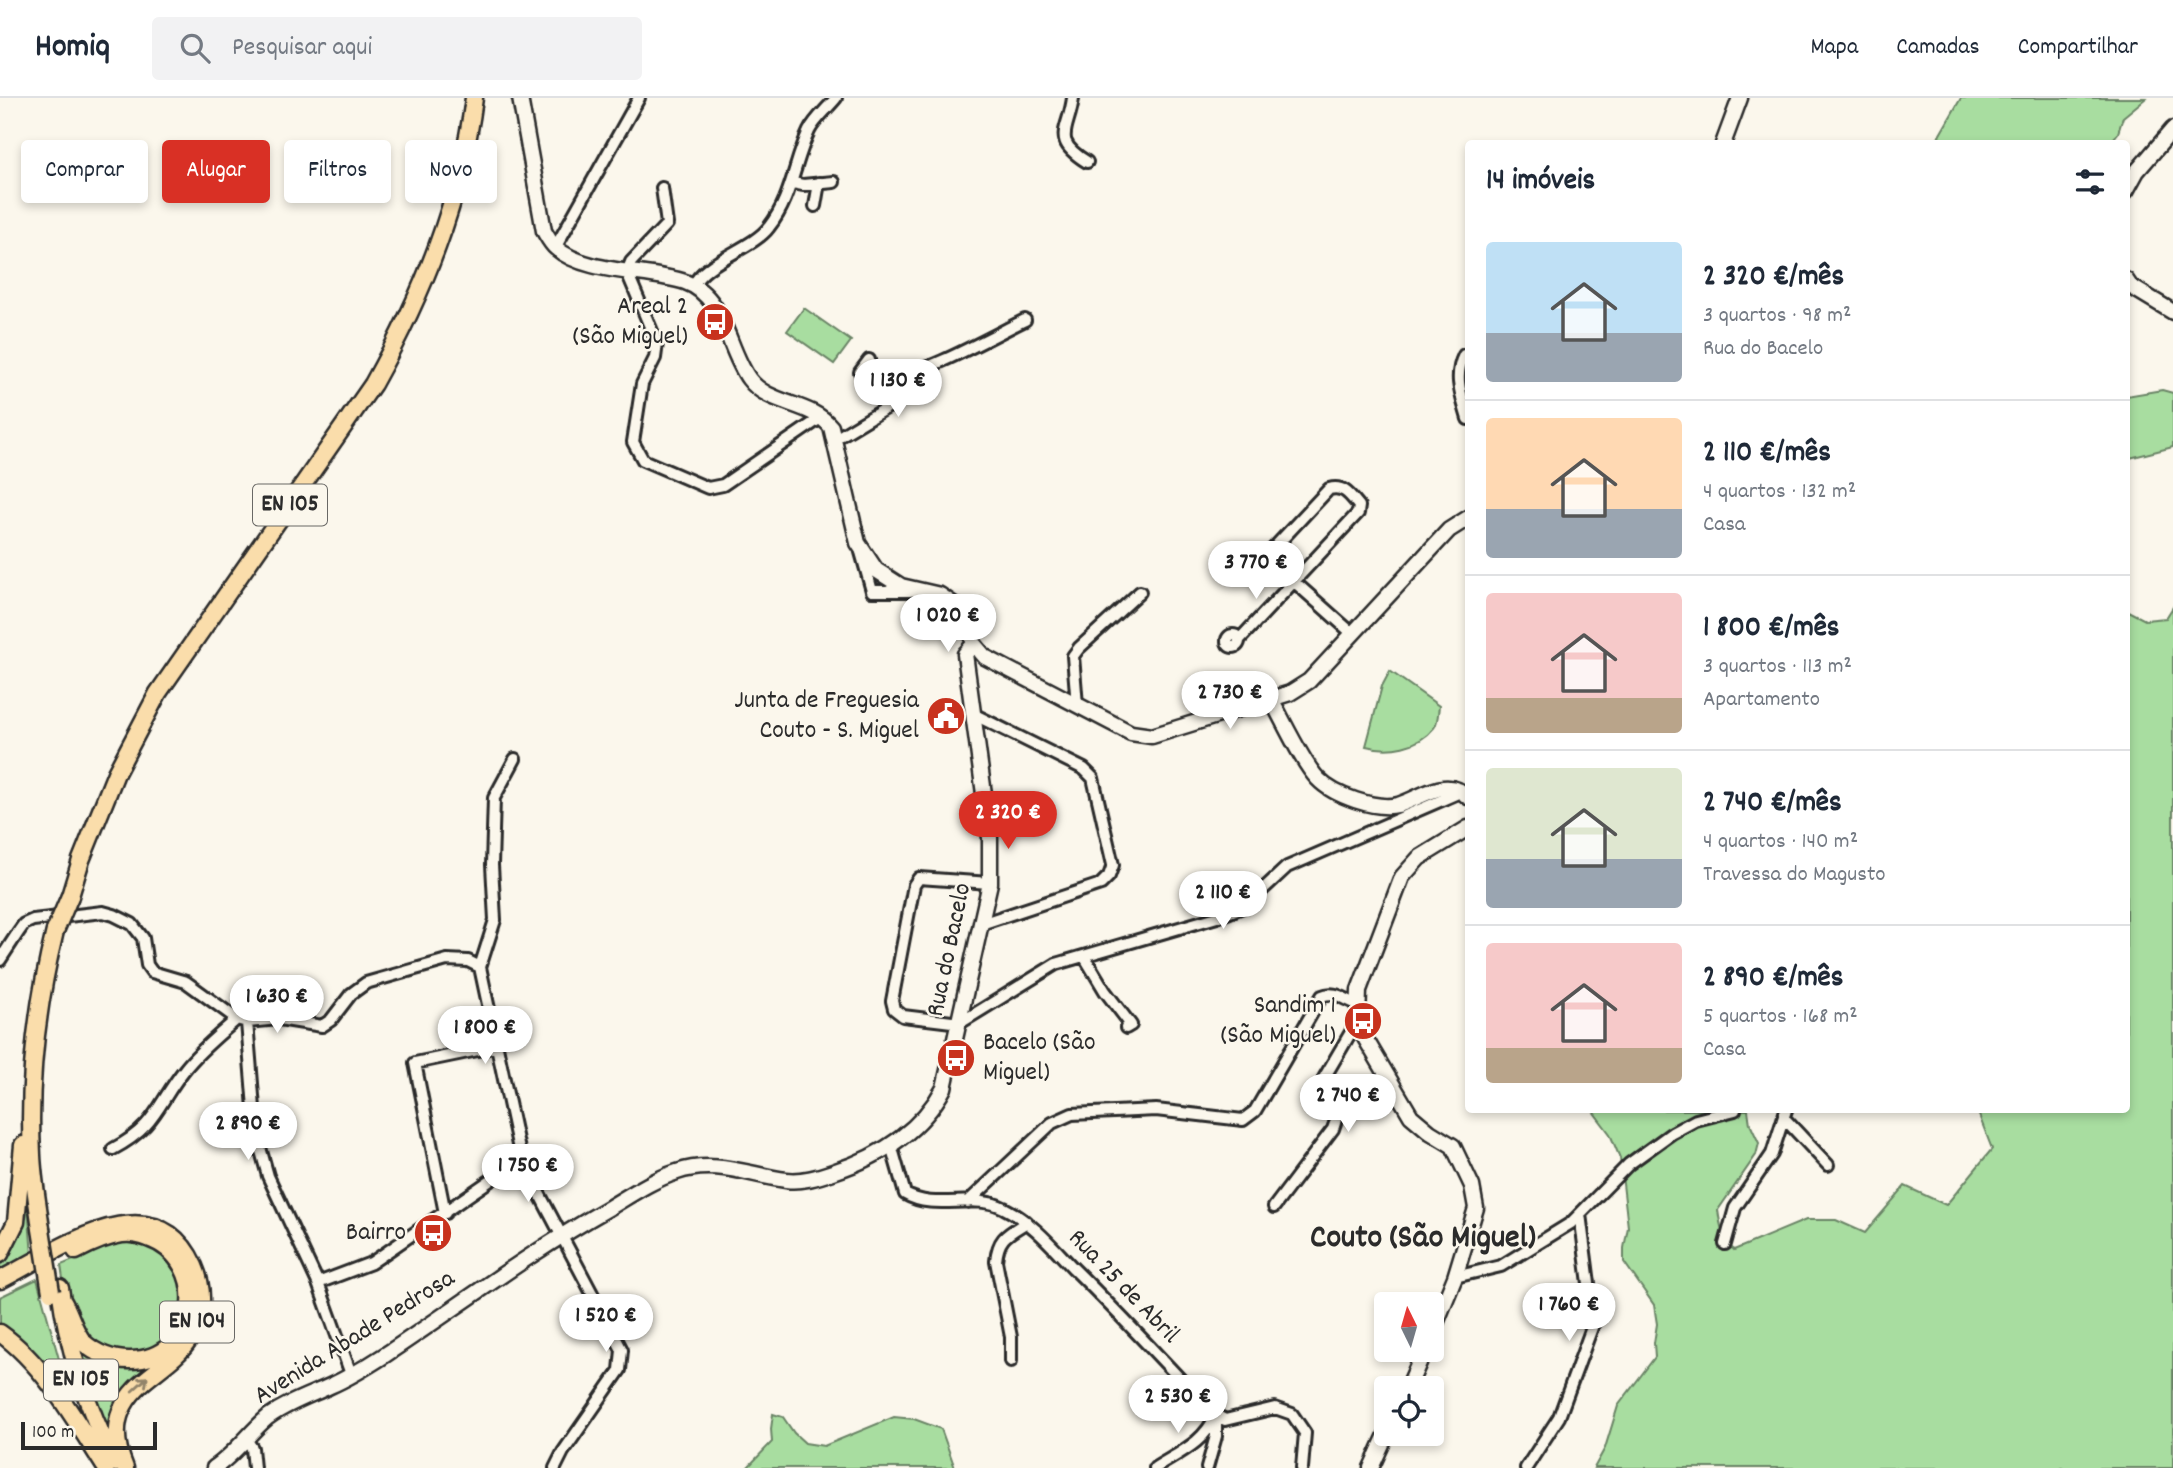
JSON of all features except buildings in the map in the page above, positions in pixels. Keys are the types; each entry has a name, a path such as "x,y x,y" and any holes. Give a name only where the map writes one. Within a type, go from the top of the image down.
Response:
{"main road":[{"name":"EN 105","path":"118,1468 86,1395 67,1330 32,1156 33,1057 41,990 81,860 116,773 158,693 373,384 403,330 426,280 444,231 460,175 474,98"},
{"name":"EN 105","path":"46,1228 40,1099 49,999 59,932"},
{"path":"0,1254 16,1222 29,1062 33,1057"},
{"name":"EN 104","path":"0,1280 93,1232 113,1225 138,1223 158,1228 176,1240 190,1258 200,1279 198,1320 190,1338 174,1357 128,1396 119,1414 116,1430 118,1451 125,1468"},
{"name":"EN 104","path":"0,1290 83,1247 122,1234 143,1236 163,1243 180,1260 188,1277 191,1302 185,1326 170,1347 143,1360 117,1360 84,1343 58,1294"},
{"name":"EN 105","path":"58,1294 58,1329 79,1399 107,1468"},
{"path":"0,1333 20,1349 39,1370 107,1468"}],"street":[{"path":"520,98 544,231 555,248 575,260 685,282 705,294 749,379 763,392 822,417 831,427 872,592 919,590"},
{"path":"555,248 639,98"},
{"path":"693,286 701,273 769,228 793,183 809,130 836,98"},
{"path":"1073,98 1063,134 1070,152 1087,162"},
{"path":"1724,140 1740,98"},
{"path":"2130,184 2137,171 2173,129"},
{"path":"793,183 803,185 834,182"},
{"path":"815,206 819,183"},
{"path":"626,272 631,262 667,224 662,188"},
{"path":"626,272 657,343 655,358 642,384 633,442 643,460 708,488 723,485 822,417"},
{"path":"2130,286 2173,312"},
{"path":"869,360 860,372 875,377 894,377 927,367 1026,320"},
{"path":"1464,355 1457,369 1465,408"},
{"path":"835,439 913,392 927,367"},
{"path":"1240,640 1295,583 1359,512 1359,506 1343,488 1329,489 1271,551 1271,561 1295,583 1353,634"},
{"path":"858,543 876,570 901,586 940,595 956,606 968,625 974,644 985,657 1131,733 1152,736 1290,693 1309,681 1449,530 1465,520"},
{"path":"1077,705 1073,656 1140,592"},
{"name":"Rua do Bacelo","path":"562,1234 660,1178 692,1167 732,1168 788,1180 806,1180 857,1164 891,1145 911,1129 937,1101 944,1088 960,1023 990,883 990,838 965,654 974,644"},
{"path":"968,677 985,657"},
{"path":"1271,699 1316,777 1328,788 1373,806 1397,805 1442,787 1452,787 1465,794"},
{"path":"975,715 1084,769 1093,778 1113,865 1109,876 1101,884 981,924"},
{"path":"515,760 494,798 492,865 495,920 480,967 521,1159 622,1350 621,1370 563,1452 555,1468"},
{"path":"990,883 930,877 919,878 914,885 892,1001 894,1009 903,1016 960,1023 1056,964 1217,917 1245,906 1287,867 1465,794"},
{"path":"1444,1304 1476,1208 1472,1186 1453,1146 1411,1116 1360,1028 1357,1004 1359,989 1402,877 1419,858 1465,830"},
{"path":"0,960 24,924 33,920 103,912 132,924 142,938 147,965 152,972 186,982 242,1021 256,1133 268,1175 318,1283 351,1374"},
{"path":"1084,956 1105,991 1131,1025 1126,1028"},
{"path":"113,1149 134,1139 152,1120 194,1058 242,1021 279,1019 315,1027 322,1026 331,1020 351,994 366,983 447,960 468,961 480,967"},
{"path":"968,1202 1052,1123 1072,1114 1156,1110 1243,1120 1255,1111 1322,996 1336,994 1357,1004"},
{"path":"1274,1207 1334,1129 1338,1107 1324,1078 1351,1032 1360,1028"},
{"path":"445,1213 415,1063 497,1046"},
{"path":"1455,1277 1501,1266 1571,1223 1629,1164 1672,1133 1696,1120 1723,1113"},
{"path":"1785,1114 1828,1165"},
{"path":"1725,1244 1735,1208 1772,1154 1785,1114"},
{"name":"Rua 25 de Abril","path":"891,1145 905,1194 917,1201 1001,1206 1027,1222 1216,1415"},
{"path":"318,1283 371,1263 521,1159"},
{"path":"1526,1468 1559,1417 1594,1322 1580,1214"},
{"path":"1011,1361 1011,1337 996,1261 997,1249 1001,1239 1027,1222"},
{"name":"Avenida Abade Pedrosa","path":"214,1468 267,1418 288,1404 383,1356 562,1234"},
{"path":"1216,1415 1225,1420 1275,1408 1292,1414 1304,1433 1303,1468"},
{"path":"1155,1468 1202,1438 1216,1415"},
{"path":"1207,1468 1216,1436 1216,1415"},
{"path":"246,1439 252,1448 254,1468"},
{"path":"1371,1468 1381,1446"}],"green space":[{"path":"1961,98 2146,98 2123,117 2118,133 2112,140 1937,140"},
{"path":"804,308 851,341 834,364 787,331"},
{"path":"2162,390 2173,393 2173,447 2130,458 2130,395"},
{"path":"2173,607 2173,1468 1594,1468 1605,1448 1618,1406 1655,1357 1657,1324 1654,1305 1624,1262 1628,1227 1620,1158 1610,1134 1594,1113 1748,1113 1750,1124 1759,1143 1756,1155 1718,1210 1725,1237 1734,1250 1806,1220 1836,1220 1865,1233 1905,1186 1946,1205 1992,1149 1978,1113 2130,1113 2130,612 2145,620 2166,618"},
{"path":"1390,671 1439,706 1436,723 1427,735 1403,747 1384,749 1366,746 1382,686"},
{"path":"25,1169 32,1256 0,1271 0,1257"},
{"path":"120,1241 150,1248 169,1262 180,1281 183,1302 177,1323 164,1340 144,1350 118,1351 97,1345 77,1321 65,1293 61,1265"},
{"path":"37,1279 65,1381 80,1423 0,1328 0,1297"},
{"path":"75,1340 91,1358 161,1357 126,1391 115,1410 107,1436"},
{"path":"773,1414 783,1417 805,1443 824,1446 894,1417 914,1419 941,1429 955,1468 747,1468 772,1442"}],"place":[{"name":"Areal 2 (São Miguel)","path":"715,322"},
{"name":"Junta de Freguesia Couto - S. Miguel","path":"946,716"},
{"name":"Sandim 1 (São Miguel)","path":"1363,1021"},
{"name":"Bacelo (São Miguel)","path":"956,1058"},
{"name":"Bairro","path":"433,1233"}],"district":[{"name":"Couto (São Miguel)","path":"1423,1239"}]}
